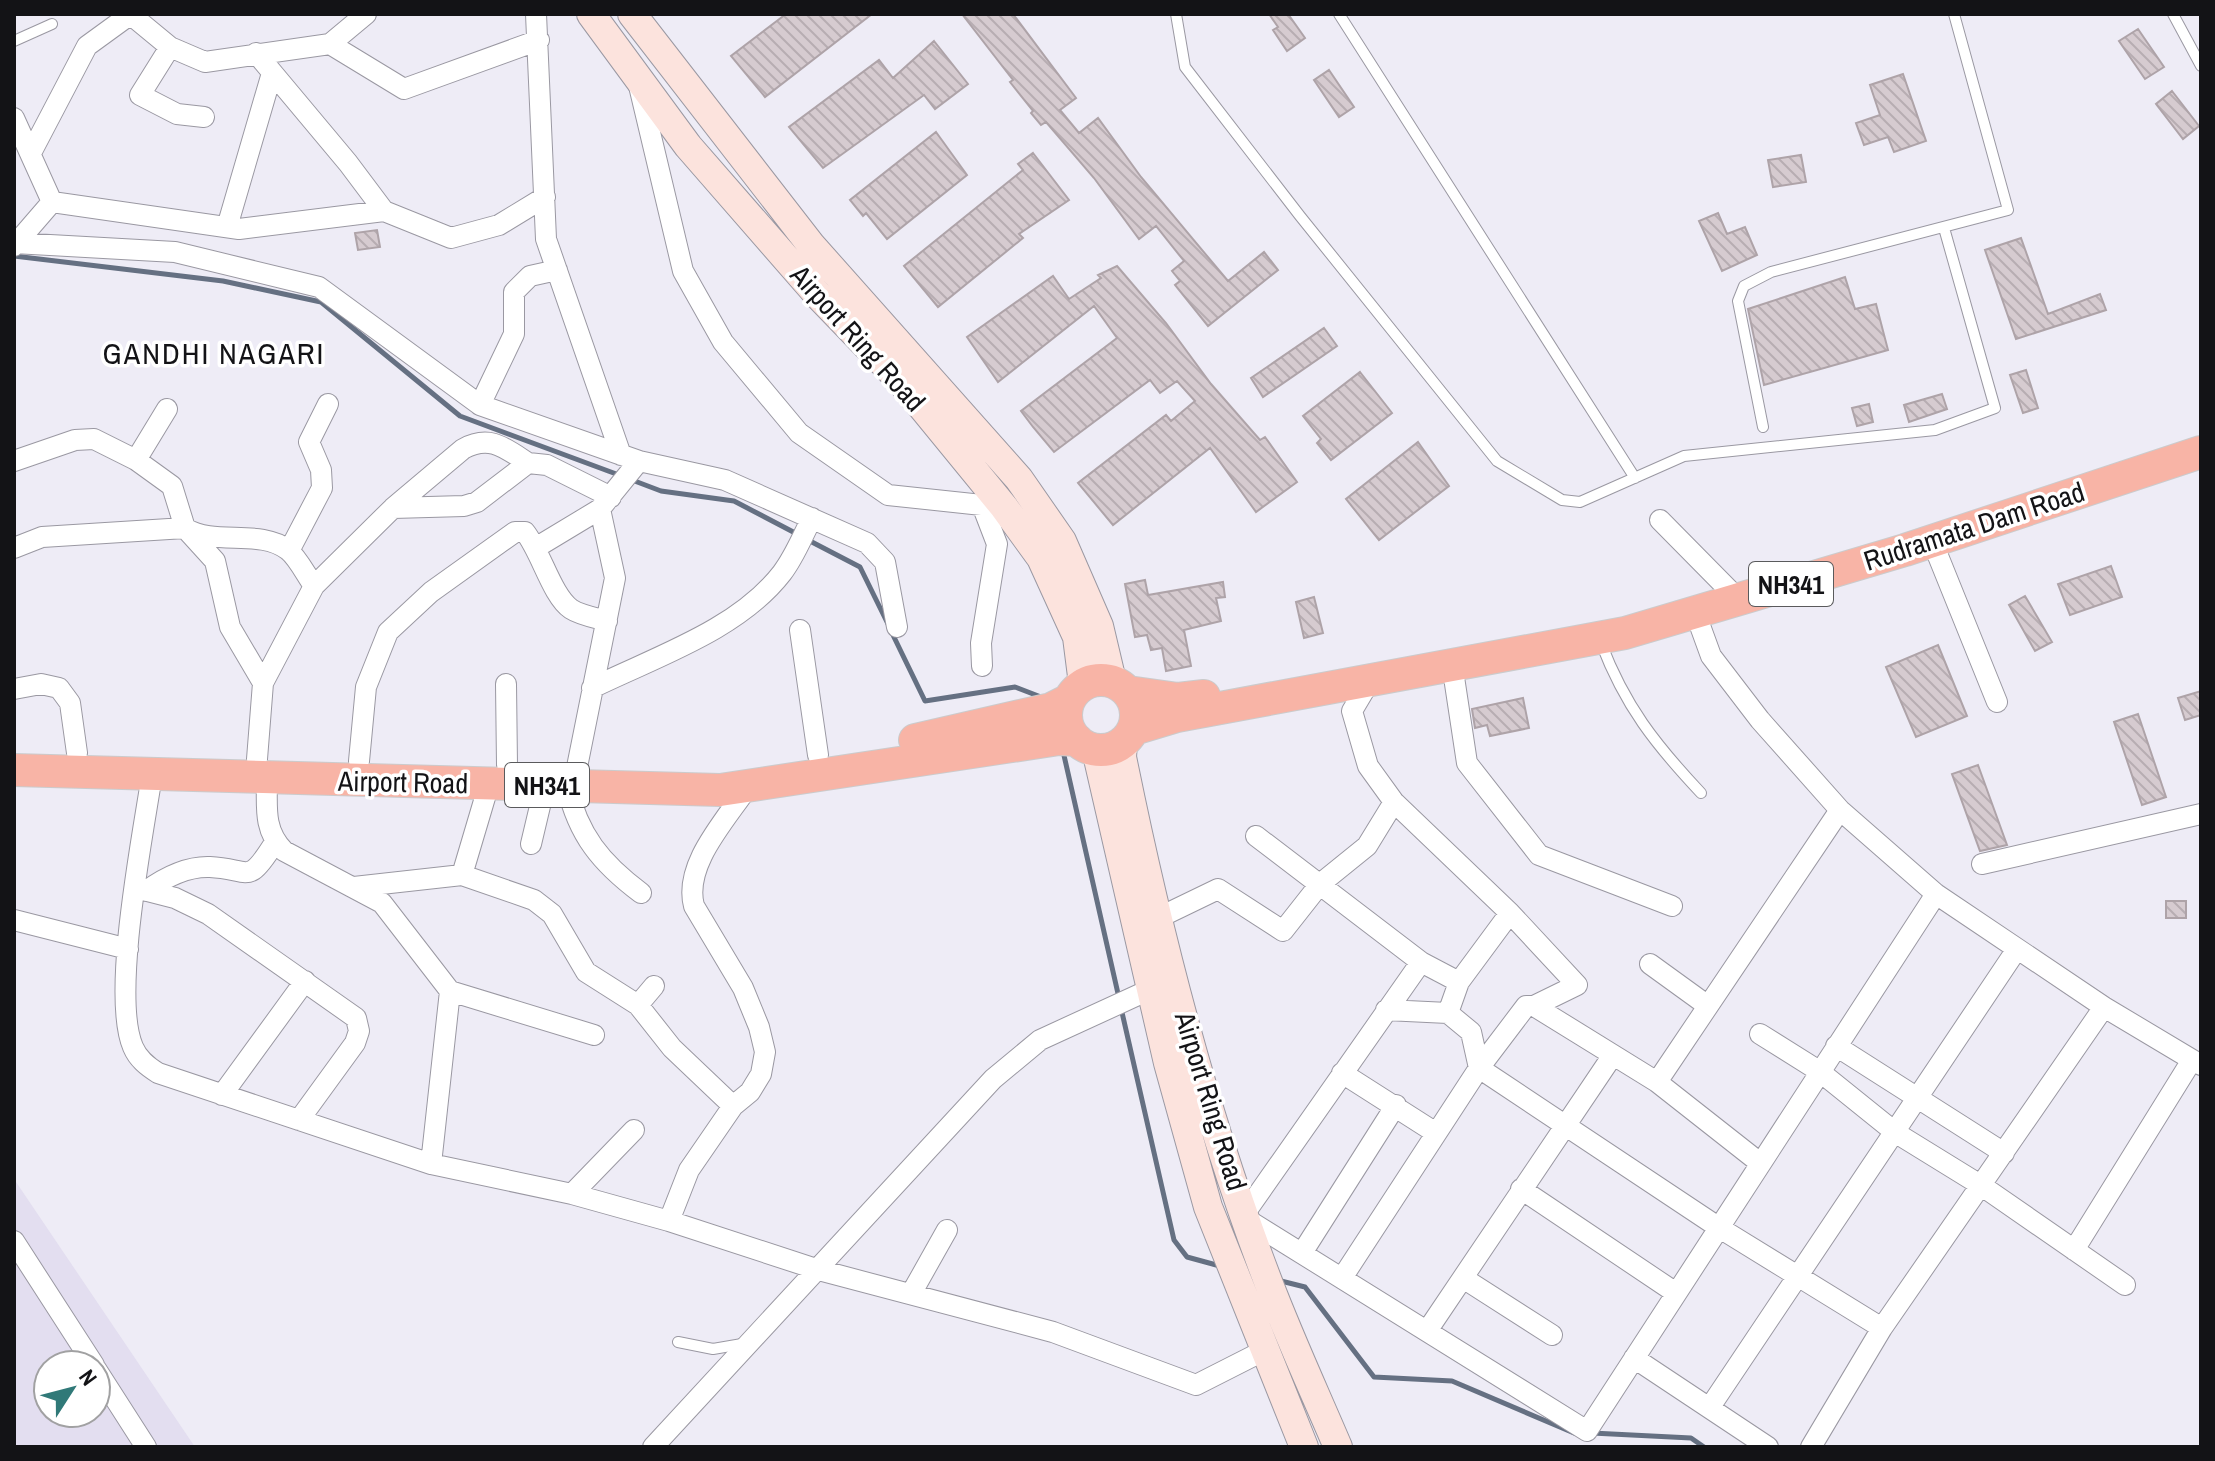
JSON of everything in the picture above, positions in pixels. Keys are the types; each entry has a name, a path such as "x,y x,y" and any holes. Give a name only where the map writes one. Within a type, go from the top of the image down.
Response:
{"highway":[{"name":"Rudramata Dam Road","path":"1371,679 1598,637 1695,612 1932,541 2201,452"},
{"name":"NH341","path":"1107,741 1172,709 1371,679"},
{"name":"NH341","path":"1098,689 1172,709"},
{"path":"1098,689 1137,710 1107,741 1067,722 1098,689"},
{"name":"Airport Road","path":"563,780 718,771 917,740 1051,709 1098,689"},
{"name":"Airport Road","path":"14,770 152,775 359,761 563,780 720,790 1059,739 1107,741"},
{"name":"Airport Road","path":"14,751 262,768 498,774"}],"main road":[{"name":"Airport Ring Road","path":"591,14 688,146 817,294 900,380 1004,507 1041,558 1098,689"},
{"name":"Airport Ring Road","path":"632,14 811,245 1019,479 1062,541 1099,626 1098,689"},
{"path":"1099,626 1110,652 1126,674 1172,709 1139,751 1134,816"},
{"name":"Airport Ring Road","path":"1107,741 1122,757 1158,918 1202,1081 1250,1226 1265,1350 1304,1447"},
{"name":"Airport Ring Road","path":"1107,741 1151,989 1204,1192 1226,1252 1255,1286 1338,1447"}],"street":[{"path":"24,148 87,46 130,14 170,47 205,62 330,44 366,14"},
{"path":"531,844 563,780 592,688 615,578 620,480 546,239 536,14"},
{"path":"330,44 404,89 539,40"},
{"path":"170,47 140,95 177,114 204,117"},
{"path":"256,53 384,211"},
{"path":"227,227 272,73"},
{"path":"638,78 683,271 723,342 799,433 888,495 982,505 997,544 981,643 982,666"},
{"path":"14,118 24,148 52,202"},
{"path":"52,202 239,229 384,211 451,238 499,225 545,197"},
{"path":"15,244 52,202"},
{"path":"15,244 175,252 319,287 480,405 620,480"},
{"path":"480,405 514,334 514,292 530,276 557,270"},
{"path":"289,551 322,488 321,470 309,442 328,404"},
{"path":"136,460 167,409"},
{"path":"14,461 75,440 94,439 136,460 172,486 185,528 215,561 230,627 263,683"},
{"path":"594,1035 450,991 382,903 284,851 275,842 267,823 262,768 263,683 314,586 393,508 476,442 499,444 528,463 620,480 725,480 805,531 878,552 885,562 897,627"},
{"path":"393,508 464,506 477,502 528,463"},
{"path":"537,547 620,480"},
{"path":"1660,520 1738,599"},
{"path":"14,548 42,537 185,528 199,536 272,542 289,551 314,586"},
{"path":"592,688 696,637 754,603 780,575 805,531"},
{"path":"359,761 366,687 388,632 431,592 515,532 525,532 537,547 564,602 573,611 607,621"},
{"path":"1932,541 1997,702"},
{"path":"1695,612 1711,656 1760,720 1840,810 1936,894 2104,1007 2197,1062 2074,1250"},
{"path":"800,630 818,755"},
{"path":"1452,664 1467,763 1539,855 1672,906"},
{"path":"1342,1278 1479,1068 1526,1006 1534,1006 1577,985 1510,913 1394,802 1368,766 1352,711 1371,679"},
{"path":"14,689 41,684 59,688 70,703 77,753"},
{"path":"462,875 498,774 506,684"},
{"path":"152,775 141,889 128,949 128,1028 133,1048 144,1064 158,1073 431,1164 572,1194 669,1221 819,1270 1053,1332 1196,1385 1265,1350"},
{"path":"563,780 575,821 611,870 641,893"},
{"path":"669,1221 689,1170 733,1106 750,1092 761,1074 765,1052 759,1027 743,988 694,906 691,882 749,785"},
{"path":"1158,918 1218,889 1283,931 1320,884 1367,846 1394,802"},
{"path":"1657,1082 1840,810"},
{"path":"1982,864 2201,814"},
{"path":"1256,836 1421,962 1459,982"},
{"path":"141,889 182,871 206,866 244,874 262,863 275,842"},
{"path":"354,887 462,875 534,900 552,914 586,972 638,1005 672,1048 733,1106"},
{"path":"141,889 175,898 208,914 356,1018 359,1031 299,1120"},
{"path":"1421,962 1342,1073 1250,1226 1302,1253 1587,1431 1936,894"},
{"path":"1448,1013 1459,982 1510,913"},
{"path":"14,920 128,949"},
{"path":"1710,1407 2017,949"},
{"path":"1650,964 1708,1006"},
{"path":"222,1095 305,981"},
{"path":"638,1005 654,986"},
{"path":"653,1447 993,1079 1040,1040 1114,1003 1151,989"},
{"path":"431,1164 450,991"},
{"path":"1534,1006 1657,1082 1760,1163"},
{"path":"1811,1447 1882,1328 2104,1007"},
{"path":"1386,1010 1448,1013 1471,1032 1479,1068 1718,1227 1882,1328"},
{"path":"1760,1034 1819,1071 1896,1133 1982,1186 2125,1285"},
{"path":"1836,1046 2004,1153"},
{"path":"1427,1331 1613,1055"},
{"path":"1342,1073 1436,1133"},
{"path":"1302,1253 1396,1105"},
{"path":"572,1194 634,1130"},
{"path":"1521,1189 1676,1293"},
{"path":"911,1294 947,1230"},
{"path":"14,1241 83,1349"},
{"path":"1463,1278 1552,1335"},
{"path":"1634,1358 1768,1447"},
{"path":"112,1394 146,1447"}],"lane":[{"path":"1176,14 1185,67 1300,216 1497,461 1562,500 1580,502 1684,456 1935,430 1995,408 1944,228"},
{"path":"1339,14 1635,478"},
{"path":"1763,427 1738,301 1744,286 1771,272 2008,210 1954,14"},
{"path":"2173,14 2201,66"},
{"path":"14,41 52,24"},
{"path":"1598,637 1618,688 1638,719 1701,793"},
{"path":"678,1342 713,1349 753,1342"}],"shaded area":[{"path":"14,1179 195,1447 14,1447"}],"building":[{"path":"786,14 872,14 765,97 731,56"},
{"path":"962,14 1013,14 1076,98 1060,110 1079,133 1098,118 1141,177 1228,281 1264,252 1278,270 1208,326 1175,285 1180,281 1172,271 1184,261 1156,226 1139,239 1094,178 1046,122 1041,125 1031,113 1033,111 1010,82 1013,80"},
{"path":"1269,14 1288,14 1305,38 1287,51 1273,30 1278,27"},
{"path":"2138,29 2164,67 2145,79 2119,41"},
{"path":"934,41 968,84 935,109 924,95 823,168 789,127 879,60 893,78"},
{"path":"1329,70 1354,107 1339,117 1314,80"},
{"path":"1903,74 1926,141 1894,152 1888,137 1864,145 1856,123 1880,115 1870,85"},
{"path":"2172,91 2199,126 2183,139 2156,104"},
{"path":"936,132 967,175 887,239 866,213 863,216 850,200"},
{"path":"1033,153 1069,200 1019,234 1023,238 938,307 904,266 1023,170 1018,164"},
{"path":"1801,155 1806,182 1773,187 1768,160"},
{"path":"1718,213 1727,234 1745,227 1757,255 1722,271 1699,221"},
{"path":"377,230 380,247 358,250 355,233"},
{"path":"2021,238 2048,314 2100,294 2106,310 2016,339 1985,250"},
{"path":"1117,266 1166,323 1211,384 1260,440 1265,437 1297,482 1256,512 1210,448 1113,525 1078,483 1166,415 1171,421 1195,401 1177,381 1160,393 1150,380 1054,452 1033,427 1021,411 1117,338 1094,306 998,382 967,337 1053,276 1069,299 1101,278 1098,275"},
{"path":"1845,277 1855,309 1876,304 1888,350 1764,385 1748,309"},
{"path":"1324,328 1337,346 1263,397 1251,378"},
{"path":"2026,370 2038,408 2023,413 2010,375"},
{"path":"1360,372 1392,413 1331,460 1317,443 1321,439 1303,416"},
{"path":"1942,394 1947,409 1909,422 1904,405"},
{"path":"1869,404 1873,422 1857,426 1852,408"},
{"path":"1418,442 1449,486 1379,540 1346,499"},
{"path":"2111,566 2122,597 2070,615 2058,584"},
{"path":"1145,580 1148,595 1223,582 1225,597 1216,598 1221,621 1184,630 1191,666 1166,671 1162,648 1151,650 1147,635 1135,637 1125,584"},
{"path":"2025,596 2052,642 2035,651 2009,605"},
{"path":"1314,597 1323,633 1304,638 1296,602"},
{"path":"1938,645 1967,716 1916,737 1886,667"},
{"path":"2201,691 2201,715 2185,720 2178,698"},
{"path":"1523,698 1529,728 1490,736 1487,725 1475,728 1472,709"},
{"path":"2138,714 2166,797 2142,805 2114,722"},
{"path":"1978,765 2007,845 1980,851 1952,774"},
{"path":"2166,901 2186,901 2186,918 2166,918"}],"waterway":[{"path":"14,256 223,281 321,302 460,416 619,475"},
{"path":"632,480 661,491 734,501 799,535"},
{"path":"808,540 860,567 888,624"},
{"path":"892,633 925,701 1015,687 1041,697"},
{"path":"1063,751 1119,998"},
{"path":"1121,1008 1174,1240 1187,1257 1220,1266"},
{"path":"1277,1280 1305,1287 1374,1377 1452,1381 1574,1433"},
{"path":"1592,1433 1691,1438 1704,1447"}],"district":[{"name":"GANDHI NAGARI","path":"214,353"}]}
